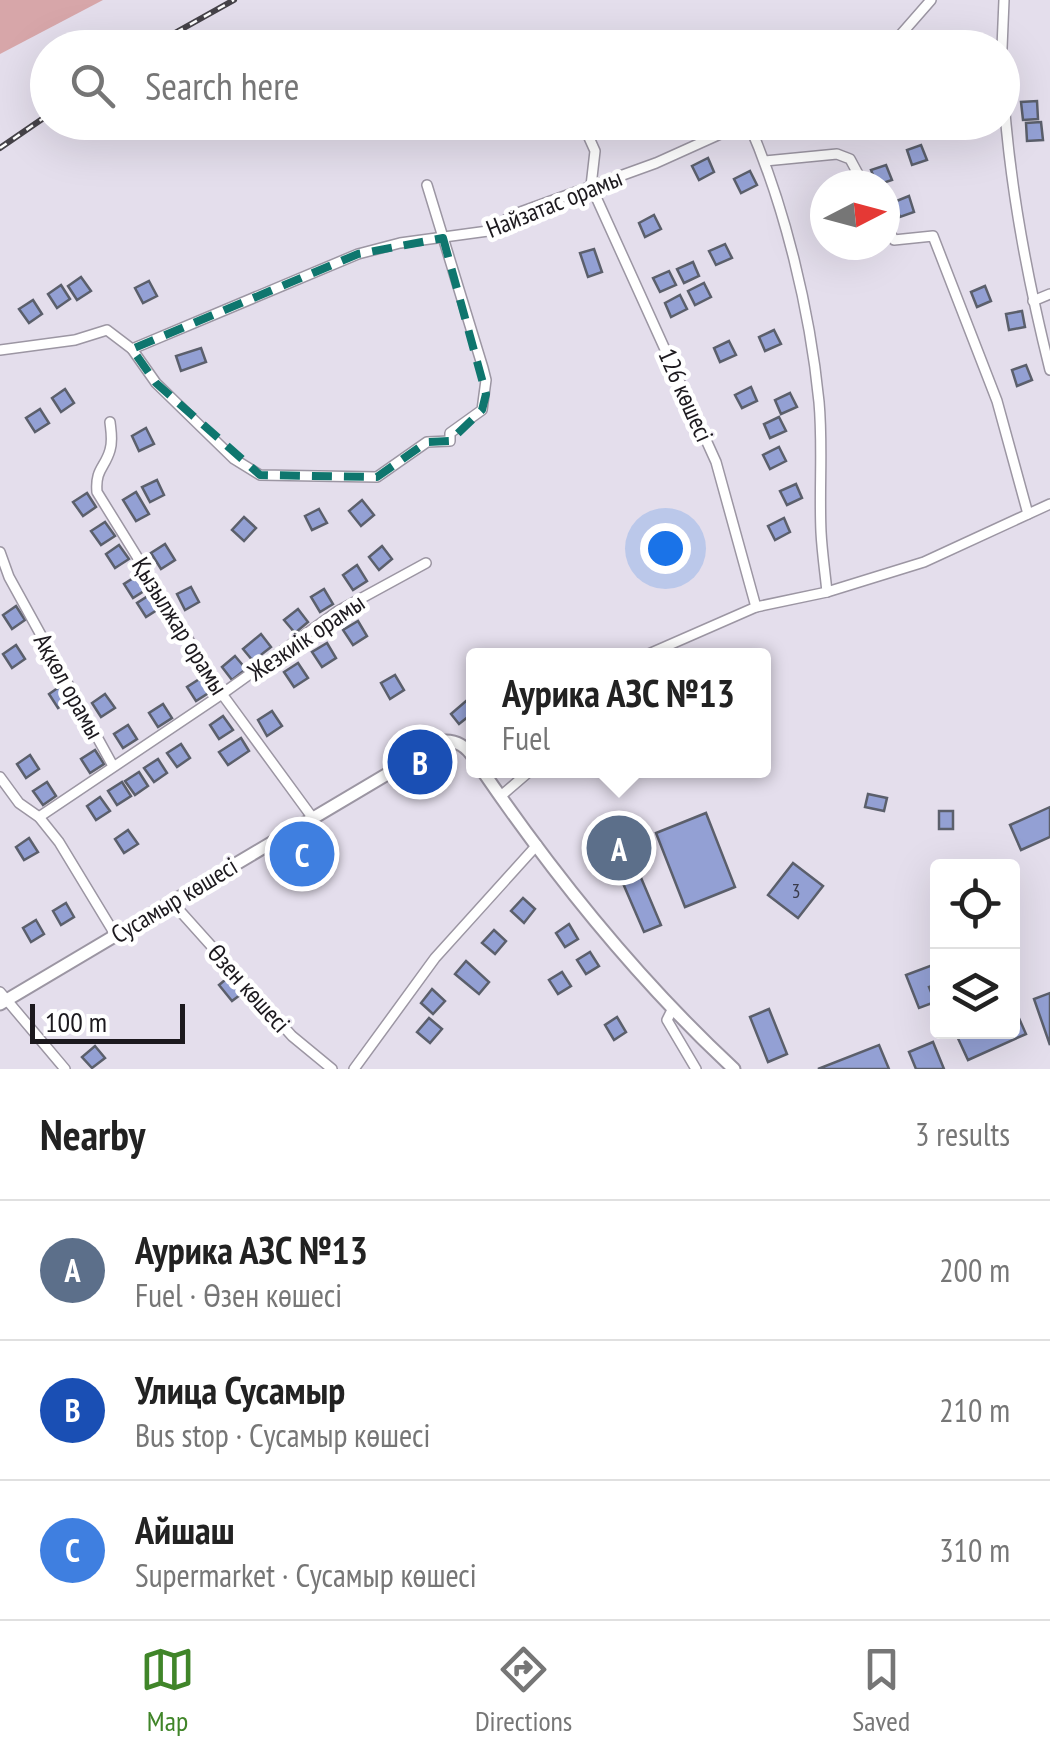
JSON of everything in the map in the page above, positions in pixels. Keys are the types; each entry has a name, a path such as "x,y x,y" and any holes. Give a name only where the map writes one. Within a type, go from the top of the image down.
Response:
{"main road":[{"name":"Сусамыр көшесі","path":"2,999 116,936 443,741 452,740 466,749"},
{"path":"488,778 597,925 734,1069"}],"street":[{"path":"905,30 931,0"},
{"path":"1003,30 1004,0"},
{"name":"126 көшесі","path":"590,140 595,151 591,186 716,462 756,607"},
{"name":"Найзатас орамы","path":"132,349 358,254 400,243 488,231 515,214 656,163 707,140"},
{"path":"756,140 765,160 795,273 816,385 827,592"},
{"path":"1009,140 1013,188 1050,370"},
{"path":"765,160 838,154 850,159 856,170"},
{"path":"0,350 74,340 107,330 132,349 156,383 234,460 260,475 378,477 427,442 450,441 450,433 482,410 486,380 427,185"},
{"path":"900,239 933,236 997,401 1028,514"},
{"path":"1034,301 1050,294"},
{"name":"Қызылжар орамы","path":"110,422 110,454 95,476 97,492 222,694 312,817"},
{"path":"662,648 756,607 827,592 924,562 1050,504"},
{"name":"Ақкөл орамы","path":"0,552 9,577 113,766"},
{"name":"Жезкиік орамы","path":"39,817 222,694 338,610 426,563"},
{"path":"0,777 19,804 39,817 59,842 116,936"},
{"path":"502,796 522,778"},
{"path":"354,1069 426,969 536,845"},
{"name":"Өзен көшесі","path":"171,901 292,1036 332,1069"},
{"path":"2,999 66,1069"},
{"path":"673,1008 667,1020 696,1069"}],"highlighted area":[{"path":"443,238 486,394 482,410 450,441 427,442 377,477 260,475 156,383 132,349 358,254"}],"shaded area":[{"path":"0,0 103,0 46,30 30,30 30,38 0,54"}],"building":[{"path":"1037,101 1038,119 1023,120 1021,102"},
{"path":"1041,122 1043,140 1027,141 1026,123"},
{"path":"921,145 927,160 912,165 907,150"},
{"path":"708,158 714,172 699,180 692,166"},
{"path":"750,171 757,185 741,193 734,179"},
{"path":"909,196 914,212 900,217 900,200"},
{"path":"654,215 661,229 645,237 639,223"},
{"path":"725,244 732,258 716,265 709,251"},
{"path":"594,249 602,272 588,277 580,253"},
{"path":"693,262 699,276 684,283 677,269"},
{"path":"669,271 676,285 660,292 653,278"},
{"path":"81,277 91,291 77,300 68,286"},
{"path":"149,281 157,296 143,303 135,288"},
{"path":"704,283 711,297 695,305 688,291"},
{"path":"61,285 70,299 57,308 48,294"},
{"path":"985,286 991,301 977,307 971,292"},
{"path":"680,295 687,309 671,317 665,303"},
{"path":"33,300 42,314 29,323 19,309"},
{"path":"1022,311 1025,327 1009,330 1006,314"},
{"path":"774,330 781,344 765,351 759,337"},
{"path":"729,341 736,355 720,362 714,348"},
{"path":"201,348 206,362 181,371 176,356"},
{"path":"1026,365 1032,380 1017,386 1012,370"},
{"path":"751,387 757,401 742,408 735,395"},
{"path":"65,389 74,403 61,412 52,398"},
{"path":"790,393 797,407 781,414 775,400"},
{"path":"40,409 49,423 35,432 26,418"},
{"path":"779,417 786,431 770,438 764,424"},
{"path":"146,428 154,444 139,451 132,436"},
{"path":"779,447 786,461 770,469 763,455"},
{"path":"157,480 164,495 150,502 142,487"},
{"path":"796,484 802,498 787,505 780,491"},
{"path":"136,492 149,514 136,521 123,500"},
{"path":"87,493 96,507 83,516 73,502"},
{"path":"362,500 374,515 361,526 349,511"},
{"path":"319,509 327,523 312,530 305,516"},
{"path":"244,517 256,528 244,541 232,530"},
{"path":"784,518 790,532 775,540 768,526"},
{"path":"105,522 115,536 101,545 91,531"},
{"path":"165,544 175,560 161,569 151,553"},
{"path":"119,545 129,559 115,568 106,554"},
{"path":"382,546 392,559 379,570 369,557"},
{"path":"357,565 367,581 353,590 343,575"},
{"path":"138,575 147,589 133,598 124,584"},
{"path":"191,587 199,602 185,610 177,594"},
{"path":"324,589 333,604 320,612 311,597"},
{"path":"151,594 160,608 146,617 137,603"},
{"path":"16,606 25,620 12,629 3,615"},
{"path":"298,609 308,622 295,633 284,620"},
{"path":"358,621 367,636 353,645 343,630"},
{"path":"261,634 271,647 253,661 243,649"},
{"path":"327,643 336,658 322,667 312,652"},
{"path":"16,645 25,659 12,668 3,654"},
{"path":"235,656 246,669 232,680 222,667"},
{"path":"298,663 308,678 294,687 284,672"},
{"path":"395,675 404,690 390,699 381,683"},
{"path":"201,678 210,692 196,701 187,687"},
{"path":"62,685 72,699 58,708 49,694"},
{"path":"105,694 115,708 101,717 92,703"},
{"path":"466,701 466,718 459,724 451,714"},
{"path":"163,704 172,718 158,727 149,713"},
{"path":"272,711 282,726 267,736 258,720"},
{"path":"223,716 233,730 219,739 210,725"},
{"path":"128,725 137,739 123,748 114,734"},
{"path":"241,738 249,751 228,765 219,752"},
{"path":"181,744 190,758 177,767 167,753"},
{"path":"95,750 104,764 90,773 81,759"},
{"path":"30,755 39,769 26,778 17,764"},
{"path":"158,759 167,773 154,782 144,768"},
{"path":"139,772 148,786 135,795 125,781"},
{"path":"47,782 56,796 43,805 33,791"},
{"path":"122,782 131,796 117,805 108,791"},
{"path":"868,794 887,798 884,811 865,807"},
{"path":"100,797 110,811 96,820 87,806"},
{"path":"1050,807 1050,837 1021,850 1010,825"},
{"path":"939,811 953,811 953,829 939,829"},
{"path":"706,813 735,887 685,907 656,833"},
{"path":"633,828 642,847 623,855 627,864 612,871 597,839"},
{"path":"128,830 138,844 124,853 115,839"},
{"path":"29,838 38,852 24,860 16,847"},
{"path":"305,842 313,856 296,865 289,851"},
{"path":"793,863 823,886 798,918 768,895"},
{"path":"639,873 661,925 644,932 622,881"},
{"path":"523,898 535,909 524,923 511,911"},
{"path":"66,903 74,917 61,925 53,911"},
{"path":"36,920 44,934 31,942 23,928"},
{"path":"569,924 578,939 565,947 556,933"},
{"path":"494,930 506,941 495,954 482,943"},
{"path":"590,952 599,966 586,974 577,960"},
{"path":"466,961 489,982 479,994 455,974"},
{"path":"930,966 930,1004 919,1008 906,975"},
{"path":"562,972 571,986 558,994 549,980"},
{"path":"231,975 244,992 232,1001 219,985"},
{"path":"432,989 445,1001 433,1014 421,1003"},
{"path":"1050,993 1050,1045 1034,999"},
{"path":"769,1009 787,1054 768,1062 750,1017"},
{"path":"617,1017 626,1032 614,1040 605,1025"},
{"path":"429,1018 442,1029 430,1043 417,1032"},
{"path":"958,1039 1015,1039 968,1060"},
{"path":"933,1042 944,1069 916,1069 909,1052"},
{"path":"879,1045 889,1069 818,1069"},
{"path":"95,1046 105,1058 92,1068 82,1057"}],"railway":[{"path":"180,30 234,0"},
{"path":"0,148 30,127"}],"place":[{"name":"Улица Сусамыр","path":"420,762"},
{"name":"Аурика АЗС №13","path":"619,848"},
{"name":"Айшаш","path":"302,854"}]}
